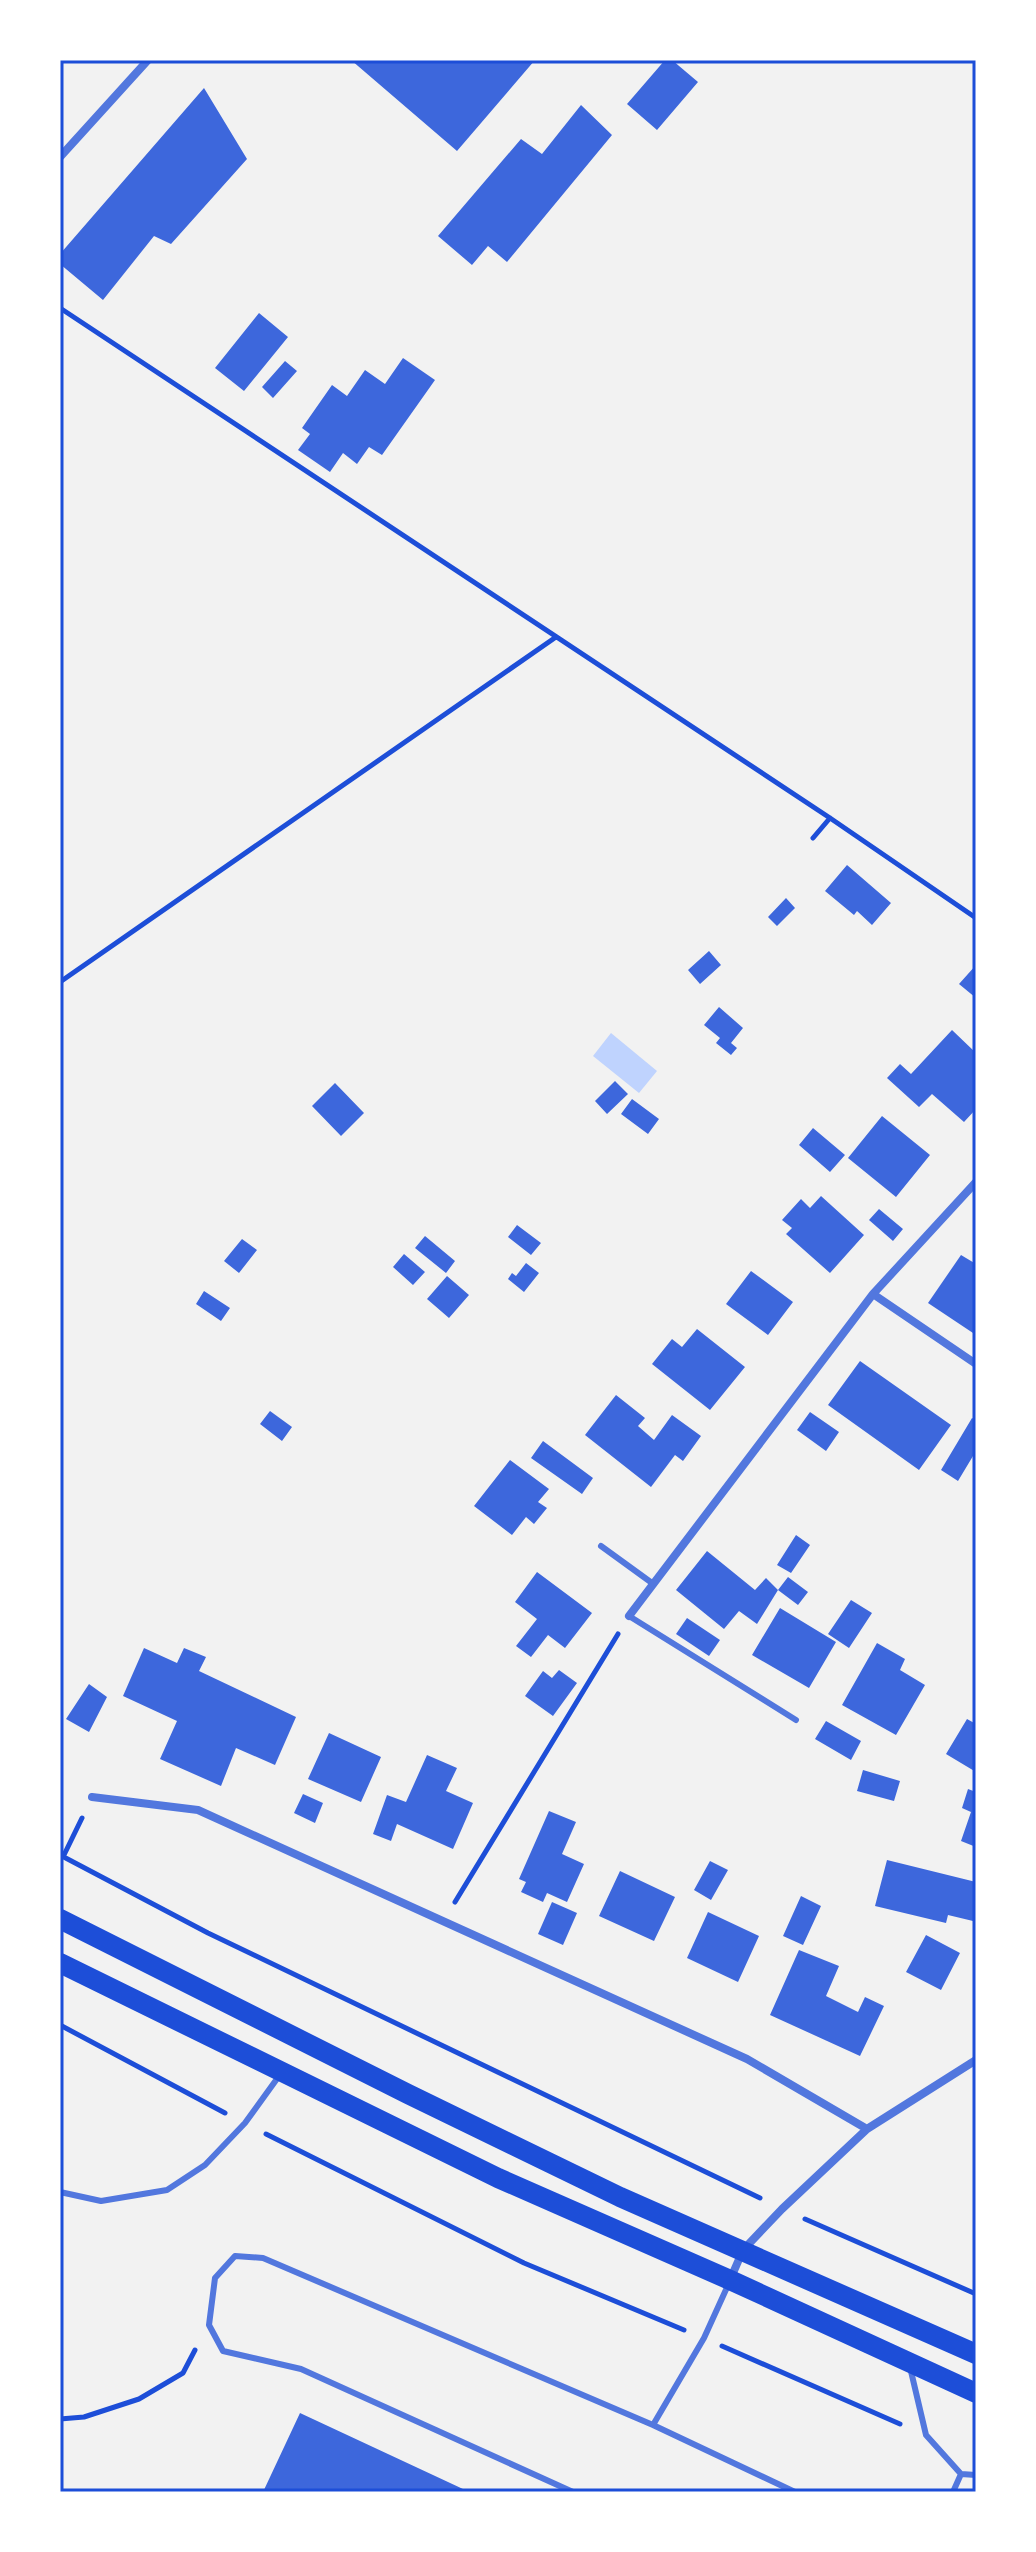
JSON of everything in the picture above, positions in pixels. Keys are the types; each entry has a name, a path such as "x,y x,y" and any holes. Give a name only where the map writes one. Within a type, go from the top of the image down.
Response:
{"main road":[{"path":"60,1919 620,2197 976,2354"},
{"path":"60,1963 498,2178 976,2393"}],"street":[{"path":"60,157 148,60"},
{"path":"629,1616 873,1294 976,1182"},
{"path":"873,1294 976,1364"},
{"path":"92,1797 198,1810 747,2059 867,2129"},
{"path":"730,2280 743,2250 867,2129 976,2060"}],"lane":[{"path":"601,1546 652,1583"},
{"path":"629,1616 796,1720"},
{"path":"60,2192 101,2201 167,2190 205,2165 245,2123 281,2074"},
{"path":"573,2492 301,2369 223,2351 209,2325 215,2278 235,2256 263,2258 653,2425 795,2492"},
{"path":"653,2425 704,2338 730,2280"},
{"path":"909,2364 926,2435 961,2474 976,2475"},
{"path":"953,2492 961,2474"}],"path":[{"path":"60,308 976,918"},
{"path":"60,982 556,637"},
{"path":"813,838 830,818"},
{"path":"444,1920 629,1616"},
{"path":"92,1797 62,1856 208,1933 782,2209 976,2294"},
{"path":"60,2025 245,2123 524,2263 926,2435"},
{"path":"60,2419 84,2417 139,2399 183,2373 209,2325"}],"water":[{"path":"611,1033 657,1071 639,1093 593,1056"}],"building":[{"path":"351,60 535,60 457,151"},
{"path":"665,60 672,60 698,82 657,130 627,104"},
{"path":"204,88 247,159 171,244 154,236 103,300 60,264 60,254"},
{"path":"581,105 612,135 507,262 488,246 472,265 438,236 521,139 542,154"},
{"path":"259,313 288,337 244,391 215,368"},
{"path":"403,358 435,380 382,455 369,447 357,464 343,453 330,472 298,450 310,434 302,428 332,385 347,396 365,370 385,384"},
{"path":"285,361 297,371 273,398 262,387"},
{"path":"847,865 891,903 872,925 857,911 854,915 825,891"},
{"path":"786,898 795,908 777,926 768,917"},
{"path":"709,951 721,965 700,984 688,970"},
{"path":"976,965 976,998 959,984"},
{"path":"719,1007 743,1028 731,1043 737,1048 731,1055 716,1043 720,1038 704,1025"},
{"path":"952,1030 976,1053 976,1109 964,1122 932,1094 919,1107 887,1078 900,1064 911,1074"},
{"path":"615,1081 628,1094 607,1114 595,1101"},
{"path":"335,1083 364,1113 341,1136 312,1106"},
{"path":"632,1099 659,1119 648,1134 621,1114"},
{"path":"882,1116 930,1155 896,1197 848,1158"},
{"path":"813,1128 845,1155 830,1172 799,1145"},
{"path":"821,1196 864,1235 830,1273 786,1234 792,1228 782,1220 801,1199 810,1208"},
{"path":"879,1209 903,1229 893,1241 869,1220"},
{"path":"517,1225 541,1243 531,1255 508,1237"},
{"path":"425,1236 455,1261 446,1273 415,1248"},
{"path":"242,1239 257,1250 239,1273 224,1261"},
{"path":"404,1254 425,1272 413,1285 393,1267"},
{"path":"961,1255 976,1264 976,1335 928,1303"},
{"path":"526,1263 539,1273 524,1292 508,1279 512,1273 516,1276"},
{"path":"751,1271 793,1302 768,1335 726,1304"},
{"path":"447,1276 469,1295 449,1318 427,1299"},
{"path":"204,1291 230,1308 221,1321 196,1304"},
{"path":"697,1329 745,1367 710,1410 652,1364 672,1339 682,1347"},
{"path":"860,1361 951,1425 919,1470 828,1405"},
{"path":"616,1395 645,1418 638,1426 654,1440 672,1415 701,1436 683,1461 675,1455 651,1487 585,1435"},
{"path":"270,1411 292,1427 282,1441 260,1424"},
{"path":"810,1412 839,1432 826,1451 797,1430"},
{"path":"972,1418 976,1420 976,1451 958,1481 941,1470"},
{"path":"543,1441 593,1478 582,1494 531,1458"},
{"path":"510,1460 549,1489 538,1502 547,1508 534,1524 526,1517 512,1535 474,1506"},
{"path":"796,1535 810,1545 791,1573 777,1565"},
{"path":"707,1551 755,1590 766,1578 778,1590 757,1624 739,1611 724,1629 676,1590"},
{"path":"537,1572 592,1613 565,1648 548,1635 531,1657 516,1646 537,1619 515,1602"},
{"path":"788,1577 808,1592 798,1605 778,1590"},
{"path":"851,1600 872,1613 849,1648 828,1634"},
{"path":"780,1608 836,1642 809,1688 752,1655"},
{"path":"687,1618 720,1640 709,1656 676,1634"},
{"path":"877,1643 905,1659 900,1670 925,1685 896,1735 842,1705"},
{"path":"144,1648 177,1663 184,1648 206,1657 199,1671 296,1717 275,1765 236,1748 221,1786 160,1759 177,1721 123,1696"},
{"path":"559,1670 577,1683 553,1716 525,1696 543,1671 552,1678"},
{"path":"89,1684 107,1697 89,1732 66,1719"},
{"path":"967,1719 976,1724 976,1772 946,1754"},
{"path":"826,1721 861,1741 851,1760 815,1739"},
{"path":"329,1733 381,1757 361,1802 308,1779"},
{"path":"427,1755 457,1768 446,1791 473,1803 453,1849 397,1824 391,1841 373,1834 387,1795 406,1802"},
{"path":"863,1770 900,1781 894,1801 857,1791"},
{"path":"968,1789 976,1792 976,1847 961,1841 971,1812 962,1808"},
{"path":"303,1794 323,1803 315,1823 294,1813"},
{"path":"549,1811 576,1822 562,1854 584,1864 567,1902 547,1893 543,1902 521,1892 526,1882 519,1879"},
{"path":"887,1860 976,1882 973,1921 948,1915 946,1923 875,1906"},
{"path":"710,1861 728,1870 711,1900 694,1890"},
{"path":"620,1871 675,1897 654,1941 599,1916"},
{"path":"801,1896 821,1906 803,1945 783,1936"},
{"path":"552,1902 577,1913 563,1945 538,1934"},
{"path":"708,1912 759,1936 738,1982 687,1958"},
{"path":"926,1935 960,1953 941,1990 906,1972"},
{"path":"799,1950 839,1966 826,1996 858,2012 865,1997 884,2006 860,2056 770,2015"},
{"path":"300,2413 463,2489 462,2492 263,2492"}]}
